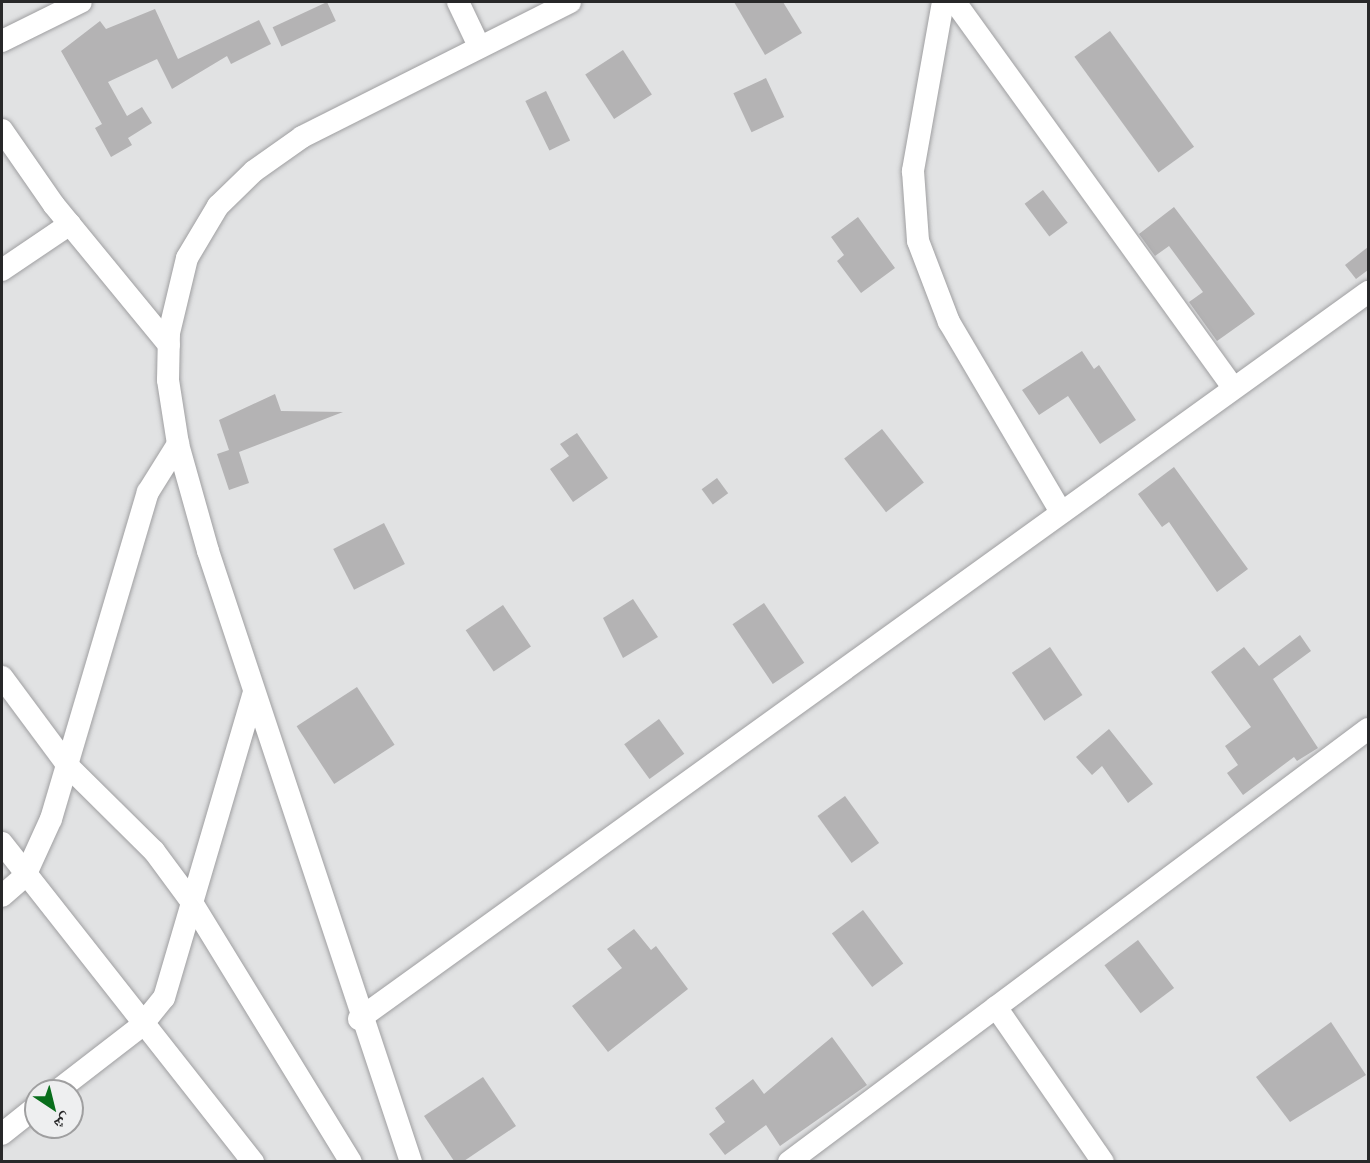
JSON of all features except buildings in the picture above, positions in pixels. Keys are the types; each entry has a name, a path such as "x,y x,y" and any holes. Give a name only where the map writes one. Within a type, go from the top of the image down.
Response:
{"street":[{"path":"2,40 81,2"},
{"path":"458,2 479,46"},
{"path":"411,1161 359,1019 254,693 178,444 168,380 169,345 187,258 218,206 236,188 302,137 570,2"},
{"path":"943,2 913,171 918,241 949,322 1061,512"},
{"path":"955,2 1233,387"},
{"path":"2,130 70,224 169,345"},
{"path":"2,270 70,224"},
{"path":"359,1019 1233,387 1368,292"},
{"path":"2,896 25,876 68,766 148,492 178,444"},
{"path":"2,677 68,766 154,851 191,901 351,1161"},
{"path":"73,1079 141,1026 164,998 254,693"},
{"path":"789,1161 1368,729"},
{"path":"2,843 243,1158"},
{"path":"996,1007 1103,1161"},
{"path":"2,1134 24,1117"}]}
